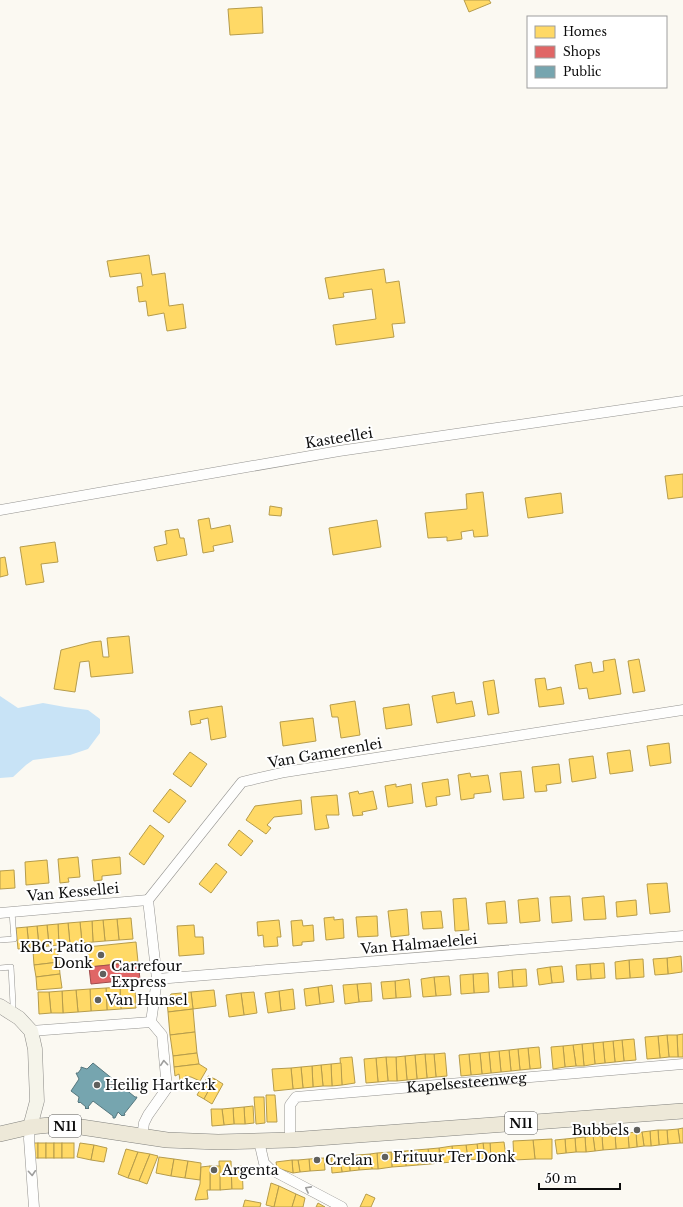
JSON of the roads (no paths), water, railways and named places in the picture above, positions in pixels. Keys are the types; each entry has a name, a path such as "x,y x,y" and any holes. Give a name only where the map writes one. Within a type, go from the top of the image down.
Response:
{"main road":[{"name":"N11","path":"0,1134 30,1126 60,1125 167,1140 218,1142 290,1140 683,1110"}],"street":[{"name":"Kasteellei","path":"0,510 339,451 683,401"},
{"name":"Van Gamerenlei","path":"148,900 242,782 293,771 683,710"},
{"name":"Van Kessellei","path":"0,912 148,900"},
{"path":"148,900 157,979 151,1022"},
{"name":"Van Halmaelelei","path":"157,979 683,936"},
{"path":"0,1006 19,1018 31,1031 35,1049 36,1101 30,1126 29,1139 34,1207"},
{"path":"31,1031 151,1022"},
{"path":"142,1137 144,1123 148,1115 167,1088 162,1034 151,1022"},
{"name":"Kapelsesteenweg","path":"290,1140 290,1105 296,1097 683,1064"},
{"path":"260,1141 264,1163 270,1169 342,1207"}],"lane":[{"path":"0,940 14,939 12,912"},
{"path":"0,968 11,967 13,1004 12,1014"}],"water":[{"path":"0,696 18,708 43,703 88,710 100,719 100,733 88,749 70,755 33,760 13,777 0,778"}],"place":[{"name":"KBC Patio Donk","path":"101,955"},
{"name":"Carrefour Express","path":"103,974"},
{"name":"Van Hunsel","path":"98,1000"},
{"name":"Heilig Hartkerk","path":"97,1085"},
{"name":"Bubbels","path":"637,1130"},
{"name":"Frituur Ter Donk","path":"385,1157"},
{"name":"Crelan","path":"317,1160"},
{"name":"Argenta","path":"214,1170"}]}
